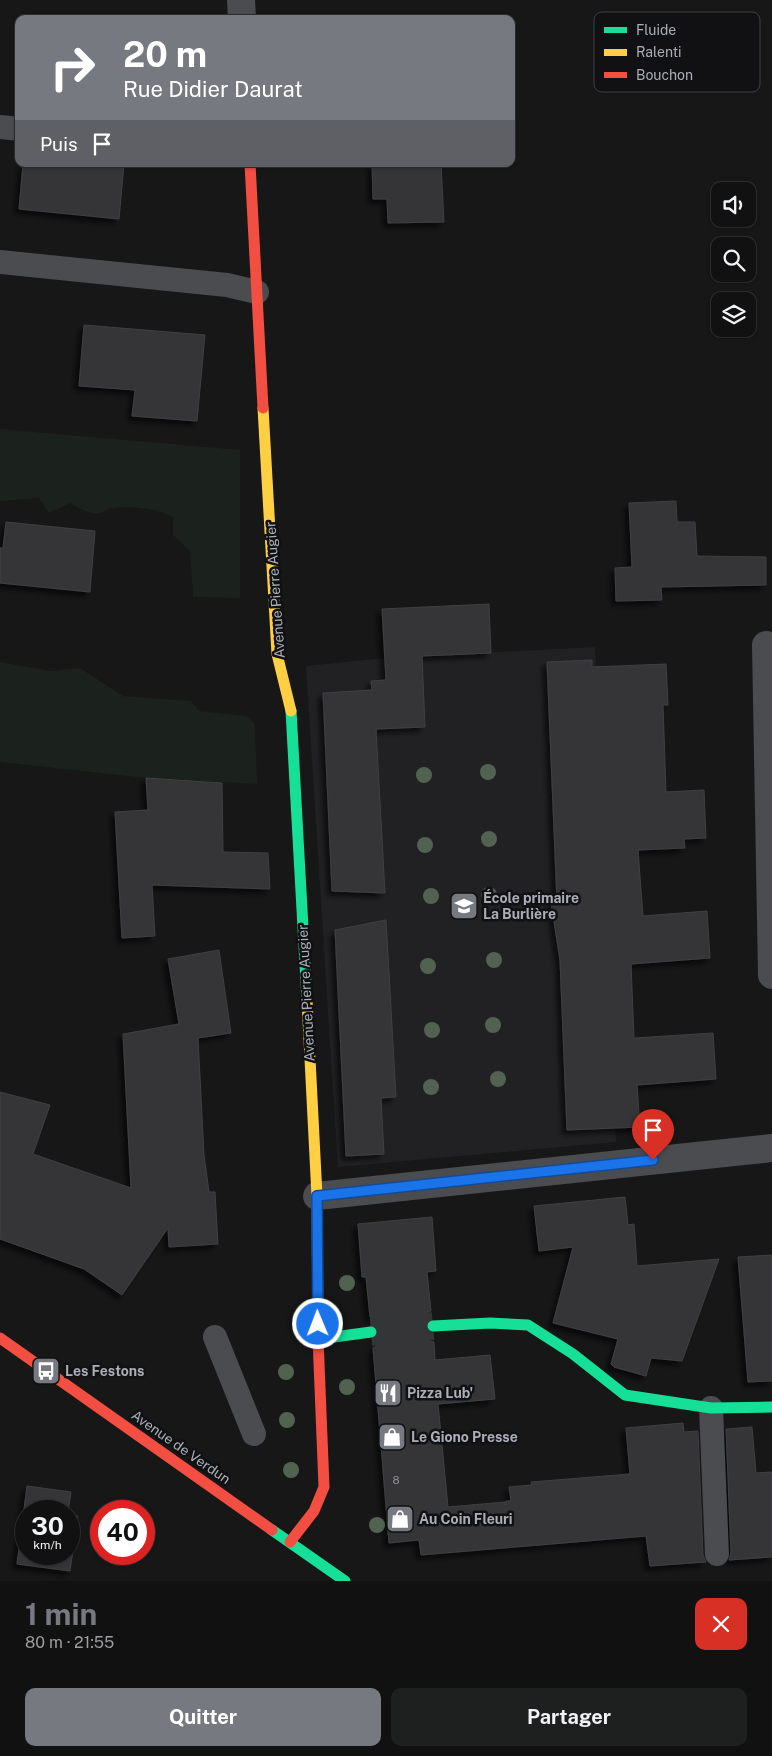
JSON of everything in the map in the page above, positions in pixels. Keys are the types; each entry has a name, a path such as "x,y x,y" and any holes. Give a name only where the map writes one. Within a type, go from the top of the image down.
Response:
{"street":[{"path":"241,0 242,15"},
{"name":"Avenue Pierre Augier","path":"250,167 277,654 292,716 317,1196 318,1339 324,1487 314,1511 290,1542"},
{"path":"766,645 772,974"},
{"path":"317,1196 772,1148"},
{"path":"433,1326 490,1323 528,1325 573,1354 625,1395 711,1408 772,1407"},
{"path":"318,1339 372,1332"},
{"name":"Avenue de Verdun","path":"0,1338 344,1581"}],"lane":[{"path":"0,128 15,129"},
{"path":"0,262 227,285 257,292"},
{"path":"215,1337 254,1434"},
{"path":"711,1408 717,1554"}],"shaded area":[{"path":"0,429 240,450 240,598 193,597 190,551 173,535 173,517 166,514 144,508 129,507 112,508 100,513 92,513 70,503 49,513 39,498 0,501"},
{"name":"École primaire La Burlière","path":"595,647 616,1142 338,1167 306,666 385,658"},
{"path":"0,662 51,671 80,668 123,696 191,701 199,711 247,716 255,724 257,784 146,778 0,762"}],"building":[{"path":"23,167 124,167 119,219 19,209"},
{"path":"372,167 441,167 444,222 388,223 387,199 373,199"},
{"path":"84,325 205,335 197,421 132,416 135,390 79,386"},
{"path":"676,501 677,522 695,522 697,556 766,557 766,585 661,587 662,600 616,601 615,568 632,567 629,503"},
{"path":"6,522 95,531 90,592 0,583 0,548 3,548"},
{"path":"489,604 491,653 422,656 425,727 376,729 385,893 332,891 323,693 372,690 371,681 386,680 382,609"},
{"path":"592,660 592,667 666,664 668,705 663,705 666,792 704,790 706,838 684,839 685,848 638,850 643,916 707,911 710,958 631,964 634,1038 713,1033 716,1079 637,1085 640,1127 567,1130 560,960 551,902 557,902 547,662"},
{"path":"146,778 222,783 223,852 268,853 270,889 152,885 155,936 122,938 115,812 148,810"},
{"path":"386,920 396,1097 381,1098 384,1154 346,1156 335,930"},
{"path":"219,950 231,1033 198,1038 204,1155 209,1192 215,1192 218,1244 169,1247 168,1228 122,1295 84,1269 0,1239 0,1092 50,1105 33,1154 131,1188 123,1034 179,1024 168,959"},
{"path":"625,1197 628,1225 634,1224 637,1266 719,1259 682,1361 651,1358 646,1376 614,1367 611,1364 618,1339 553,1323 573,1247 539,1251 534,1206"},
{"path":"432,1217 436,1271 427,1272 431,1311 424,1313 419,1319 417,1327 420,1334 426,1340 434,1342 435,1360 490,1355 495,1399 438,1404 448,1507 505,1502 505,1505 506,1501 511,1501 509,1487 532,1485 531,1482 630,1474 626,1428 683,1423 684,1432 698,1431 703,1555 706,1562 650,1566 646,1536 421,1555 419,1540 389,1543 373,1348 381,1344 385,1338 386,1330 383,1322 377,1318 370,1317 366,1277 362,1277 358,1224"},
{"path":"772,1255 772,1381 748,1382 738,1257"},
{"path":"752,1427 756,1473 772,1472 772,1557 729,1560 731,1553 726,1429"},
{"path":"27,1486 71,1492 70,1500 25,1500"},
{"path":"25,1565 71,1565 70,1571"}],"tunnel":[{"path":"371,1332 433,1326"}],"traffic: fast":[{"path":"291,711 307,1000"},
{"path":"433,1326 490,1323 528,1325 573,1354 625,1395 711,1408 772,1407"},
{"path":"319,1339 371,1332"},
{"path":"272,1530 345,1581"}],"traffic: slow":[{"path":"263,408 277,654 291,711"},
{"path":"307,1000 317,1196 318,1338"}],"traffic: jam":[{"path":"250,167 263,408"},
{"path":"0,1338 272,1530"},
{"path":"290,1542 314,1511 324,1487 318,1338"}],"place":[{"name":"École primaire La Burlière","path":"464,906"},
{"name":"Les Festons","path":"46,1371"},
{"name":"Pizza Lub'","path":"388,1393"},
{"name":"Le Giono Presse","path":"392,1437"},
{"name":"Au Coin Fleuri","path":"400,1519"}],"route":[{"path":"318,1324 317,1196 653,1160"}]}
